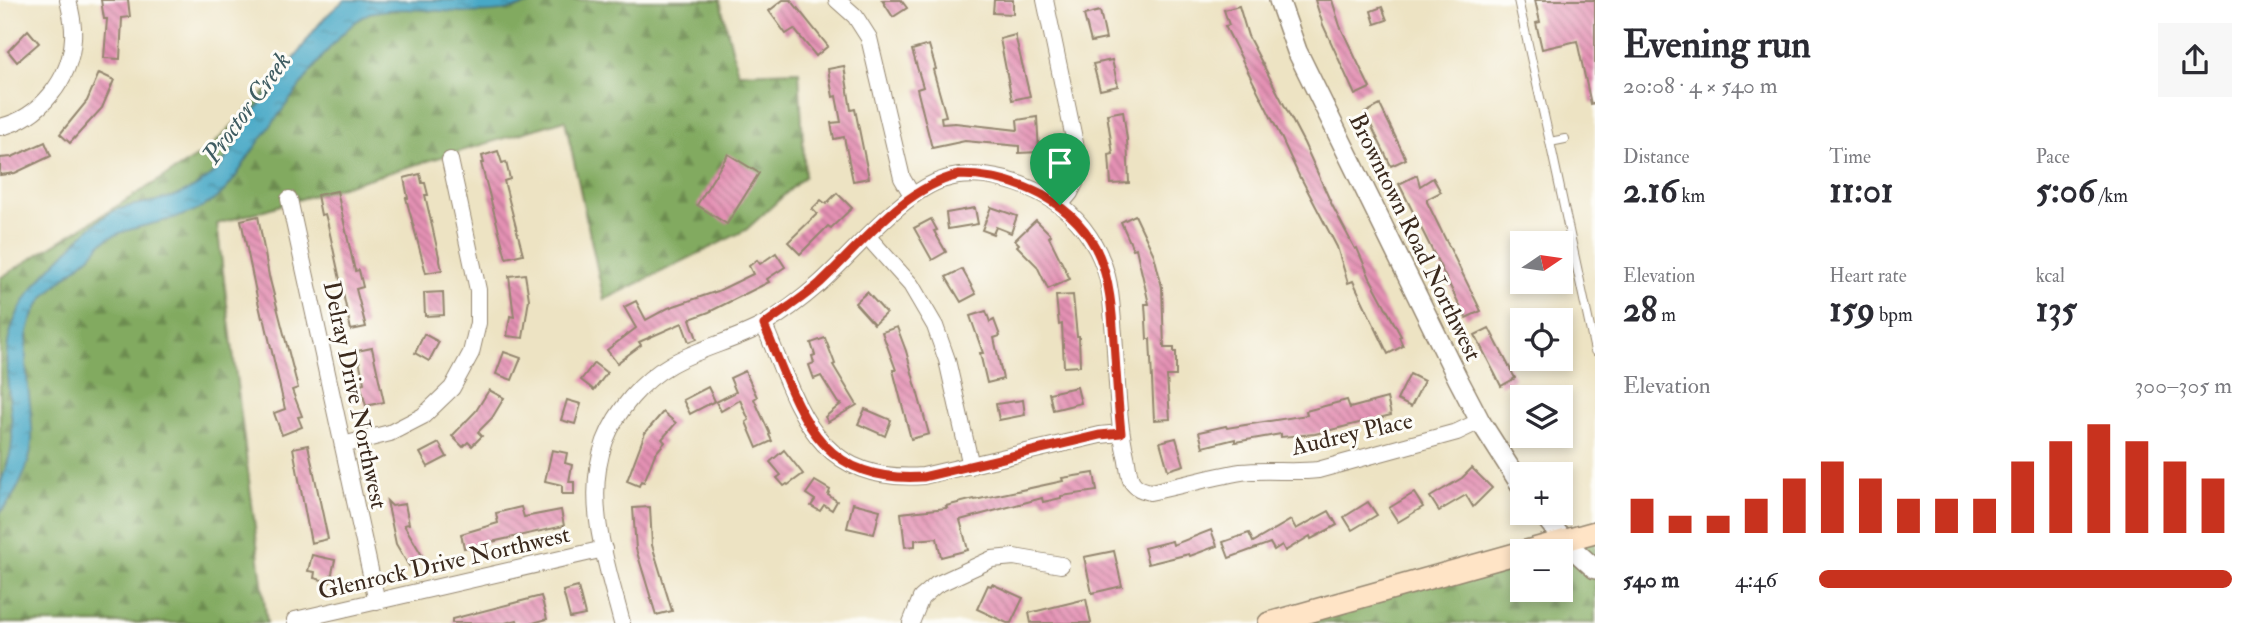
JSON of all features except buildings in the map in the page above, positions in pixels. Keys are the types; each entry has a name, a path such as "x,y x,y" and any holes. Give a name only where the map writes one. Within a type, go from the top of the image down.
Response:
{"main road":[{"path":"1571,539 1595,532"},
{"path":"1269,623 1510,556"}],"street":[{"path":"0,127 23,118 38,108 51,95 63,76 73,39 68,0"},
{"path":"837,0 855,16 869,38 902,178 912,195"},
{"path":"1045,0 1076,148 1074,183 1060,205"},
{"name":"Browntown Road Northwest","path":"1279,0 1297,51 1458,379 1480,421 1510,468"},
{"path":"342,445 390,433 423,416 452,388 471,353 478,323 478,290 450,160"},
{"path":"622,623 595,510 596,475 606,440 623,407 644,384 670,365 764,325 817,285 912,195 942,179 978,175 1025,186 1060,205 1090,237 1108,278 1121,433 1100,435 923,477 897,478 866,472 839,458 820,442 805,421 764,325"},
{"name":"Delray Drive Northwest","path":"289,199 377,602"},
{"path":"868,237 911,285 935,326 947,360 971,466"},
{"name":"Audrey Place","path":"1121,433 1131,481 1139,489 1150,492 1240,472 1297,473 1318,470 1457,432 1480,421"},
{"path":"1551,525 1562,539"},
{"name":"Glenrock Drive Northwest","path":"295,620 604,549"},
{"path":"1573,549 1595,569"},
{"path":"911,623 922,598 936,585 992,559 1014,557 1061,565"}],"lane":[{"path":"1518,0 1595,351"},
{"path":"1550,142 1565,139"}],"green space":[{"path":"406,0 720,0 738,73 799,71 805,176 746,230 604,300 565,120 217,224 267,623 0,623 0,278 208,150 332,25"},
{"path":"1595,530 1595,623 1274,623 1510,556 1510,602 1573,602 1573,544"}],"water":[{"path":"345,0 539,0 497,12 412,9 369,13 344,32 330,48 219,196 184,215 109,238 58,283 41,302 27,335 26,370 32,425 31,451 22,480 0,513 1,482 12,442 7,374 9,336 29,293 90,228 112,212 179,194 200,184 212,174 228,156 252,115 312,34"}],"route":[{"path":"978,175 1025,186 1060,205 1090,237 1108,278 1121,433 1100,435 923,477 897,478 866,472 839,458 820,442 805,421 764,325 817,285 912,195 942,179 978,175"}],"water label":[{"name":"Proctor Creek","path":"247,108"}]}
